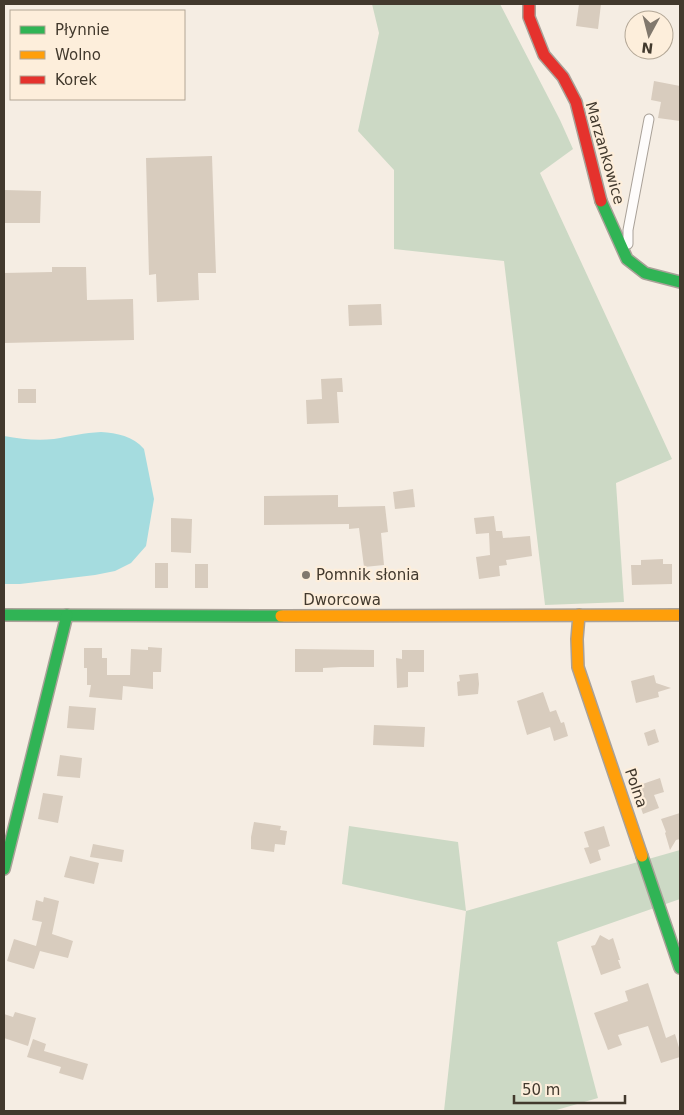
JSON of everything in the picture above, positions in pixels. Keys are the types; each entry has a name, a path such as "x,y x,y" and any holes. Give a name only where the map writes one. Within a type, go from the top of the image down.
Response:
{"street":[{"name":"Marzankowice","path":"529,4 529,17 544,55 563,77 576,102 599,197 627,259 645,273 680,282"},
{"name":"Dworcowa","path":"4,615 680,615"},
{"path":"4,869 67,615"},
{"name":"Polna","path":"579,615 578,667 680,968"}],"lane":[{"path":"627,259 628,230 649,119"}],"green space":[{"path":"372,4 500,4 573,149 540,173 672,459 616,483 624,602 545,605 504,261 394,249 394,170 358,131 379,33"},
{"path":"349,826 458,842 466,911 342,884"},
{"path":"680,850 680,899 557,942 598,1098 553,1111 444,1111 466,911"}],"water":[{"path":"101,432 124,436 135,441 144,449 154,499 146,546 131,563 115,571 20,584 4,584 4,436 48,440"}],"building":[{"path":"579,4 601,4 598,29 576,26"},
{"path":"654,81 680,86 680,121 658,118 661,102 651,100"},
{"path":"212,156 216,273 198,273 199,300 157,302 156,274 149,275 146,158"},
{"path":"4,190 41,191 40,223 4,223"},
{"path":"52,267 86,267 87,300 133,299 134,340 4,343 4,273 52,272"},
{"path":"381,304 382,325 349,326 348,305"},
{"path":"342,378 343,392 337,392 339,423 307,424 306,400 322,399 321,379"},
{"path":"18,389 36,389 36,403 18,403"},
{"path":"413,489 415,507 395,509 393,492"},
{"path":"338,495 338,507 385,506 388,532 381,533 384,565 364,567 359,528 349,529 349,524 264,525 264,496"},
{"path":"494,516 496,531 502,531 503,538 530,536 532,556 506,560 507,565 499,566 500,576 479,579 476,557 490,555 489,533 476,534 474,518"},
{"path":"171,518 192,519 191,553 171,552"},
{"path":"663,559 663,564 672,564 672,584 632,585 631,565 641,565 641,560"},
{"path":"155,563 168,563 168,588 155,588"},
{"path":"195,564 208,564 208,588 195,588"},
{"path":"148,647 162,648 161,672 153,672 153,689 123,686 122,700 89,697 91,685 87,685 87,668 84,668 84,648 102,648 102,658 107,658 107,675 130,675 131,649 148,650"},
{"path":"295,649 374,650 374,667 323,668 323,672 295,672"},
{"path":"402,650 424,650 424,672 408,672 408,687 397,688 396,658 402,659"},
{"path":"478,673 478,694 458,696 457,682 460,681 459,675"},
{"path":"654,675 656,683 671,688 658,692 659,697 636,703 631,681"},
{"path":"543,692 550,712 556,710 561,723 564,722 568,736 554,741 550,727 527,735 517,701"},
{"path":"69,706 96,708 94,730 67,728"},
{"path":"374,725 425,727 424,747 373,745"},
{"path":"655,729 659,742 648,746 644,733"},
{"path":"60,755 82,758 80,778 57,776"},
{"path":"660,778 664,792 654,795 659,808 643,814 634,787"},
{"path":"43,793 63,796 58,823 38,819"},
{"path":"680,813 680,839 676,840 670,850 661,819"},
{"path":"254,822 281,826 280,830 287,831 285,845 275,844 274,852 251,849"},
{"path":"604,826 610,846 598,850 601,860 590,864 584,848 589,847 584,832"},
{"path":"93,844 124,850 122,862 90,857"},
{"path":"70,856 99,863 94,884 64,877"},
{"path":"44,897 59,901 52,934 73,941 68,958 40,951 34,969 7,961 14,939 36,946 42,922 32,920 36,900 43,902"},
{"path":"600,935 609,940 613,938 621,968 601,975 591,946 595,945"},
{"path":"648,983 666,1038 675,1034 680,1051 680,1057 661,1063 648,1026 618,1035 622,1045 608,1050 594,1013 628,1001 625,991"},
{"path":"15,1012 36,1018 28,1046 4,1038 4,1014 13,1017"},
{"path":"33,1039 46,1044 44,1051 88,1064 83,1080 59,1073 61,1067 27,1057"}],"traffic: fast":[{"path":"601,201 627,259 645,273 680,282"},
{"path":"4,615 281,616"},
{"path":"4,869 67,615"},
{"path":"642,856 680,968"}],"traffic: slow":[{"path":"579,615 577,639 578,667 642,856"},
{"path":"281,616 680,615"}],"traffic: jam":[{"path":"529,4 529,17 544,55 563,77 576,102 601,201"}],"place":[{"name":"Pomnik słonia","path":"306,575"}]}
